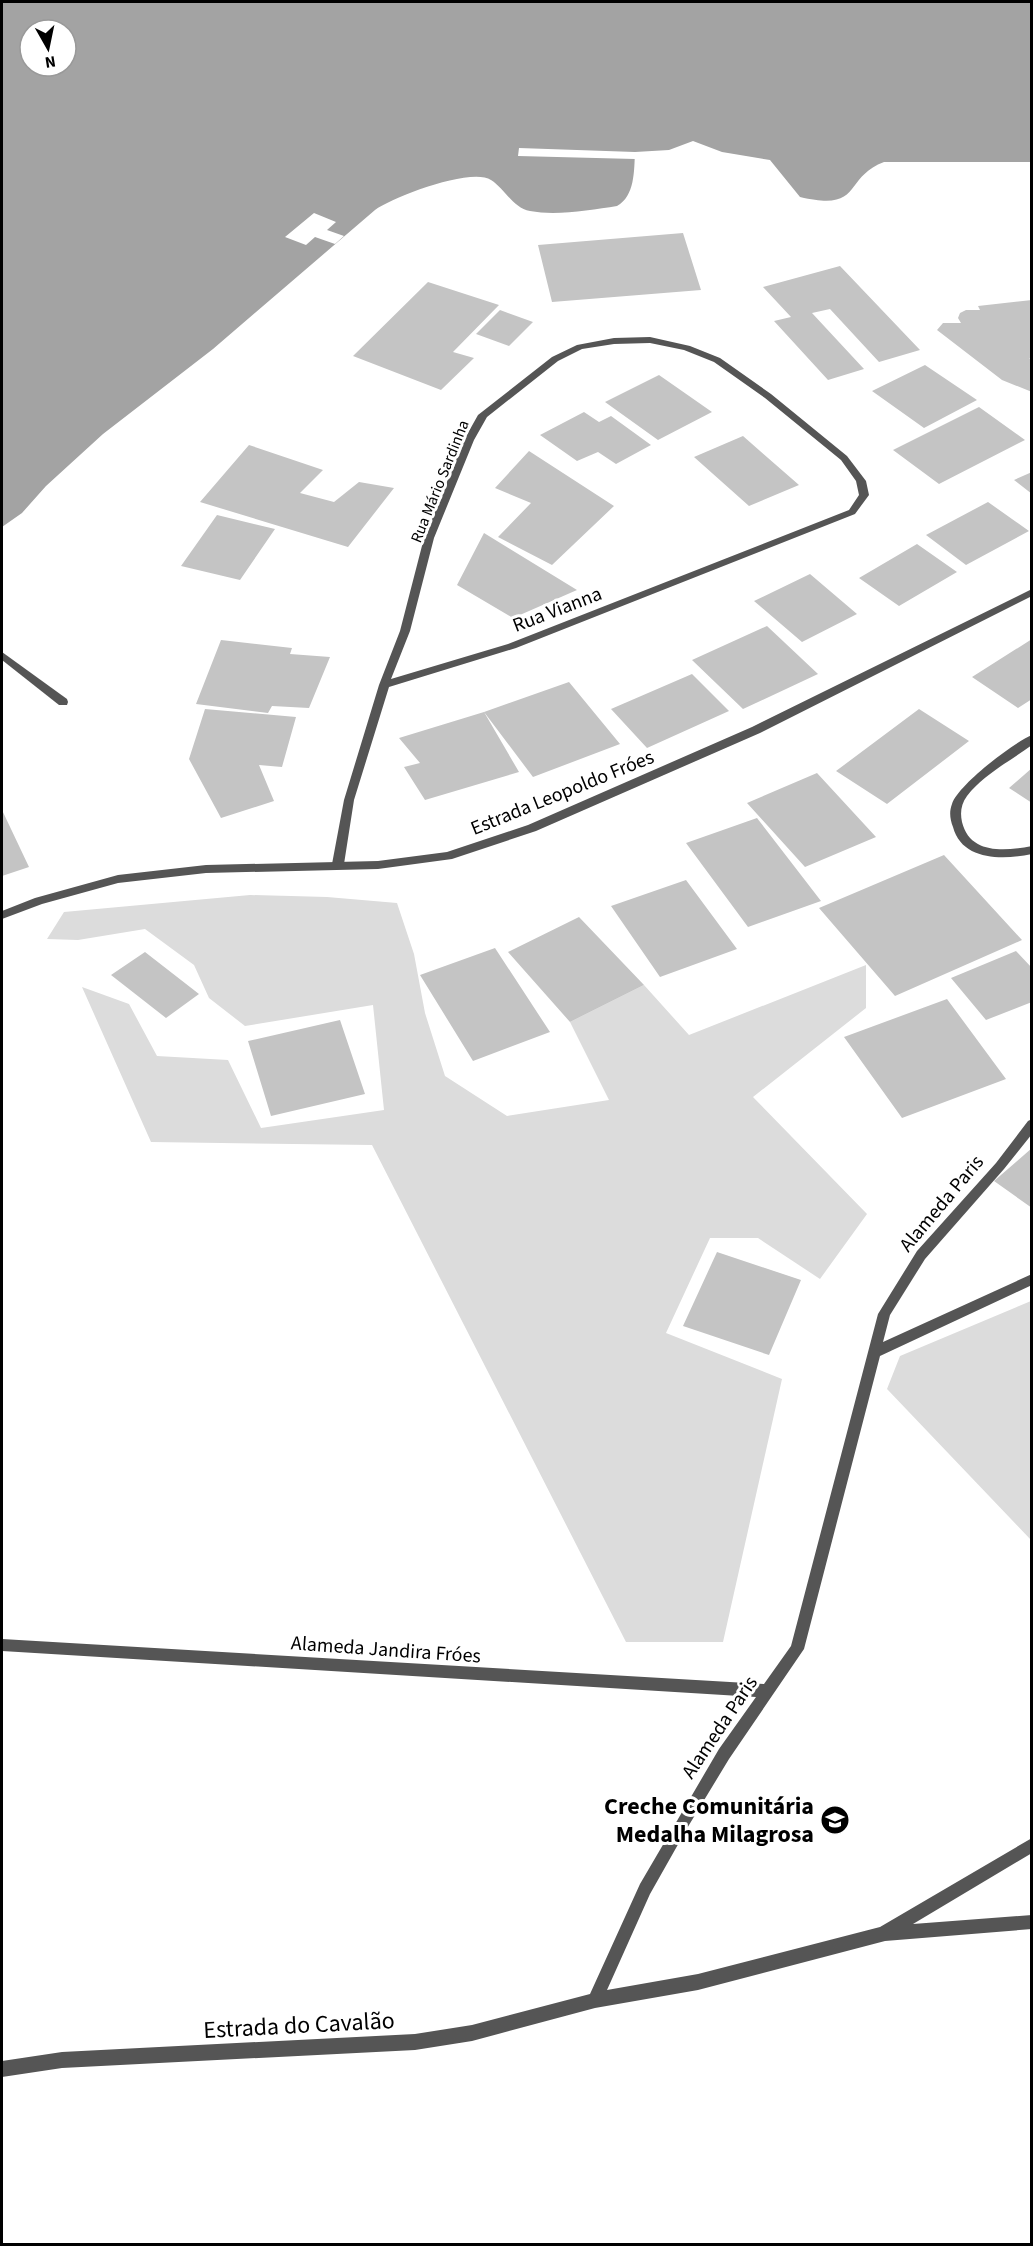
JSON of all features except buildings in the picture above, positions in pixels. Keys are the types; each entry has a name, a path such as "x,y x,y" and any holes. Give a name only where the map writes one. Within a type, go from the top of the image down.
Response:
{"street":[{"name":"Rua Mário Sardinha","path":"384,685 405,631 429,538 469,440 483,415 555,359 580,347 614,340 650,340 687,348 717,360 768,396 843,458"},
{"name":"Rua Vianna","path":"384,685 512,646 852,512 864,495 861,481 843,458"},
{"name":"Estrada Leopoldo Fróes","path":"2,915 39,901 118,879 206,869 338,864 378,865 448,856 532,828 756,730 1032,592"},
{"path":"2,655 63,702"},
{"path":"338,864 349,800 384,685"},
{"path":"1032,739 966,791 954,809 957,826 964,840 973,848 1006,855 1032,850"},
{"name":"Alameda Paris","path":"595,2000 645,1889 724,1754 797,1649 884,1314 921,1255 1000,1166 1032,1124"},
{"path":"873,1353 1032,1279"},
{"name":"Alameda Jandira Fróes","path":"2,1645 768,1690"},
{"path":"883,1934 1032,1845"},
{"path":"595,2000 698,1982 883,1934 1032,1922"},
{"name":"Estrada do Cavalão","path":"2,2069 62,2060 415,2042 472,2032 595,2000"}],"shaded area":[{"path":"2,2 1031,2 1031,162 884,162 862,176 844,197 820,200 800,197 770,160 722,152 693,141 669,150 635,152 634,175 630,190 623,202 617,206 562,213 530,211 519,206 491,180 481,177 450,180 414,191 375,210 213,349 103,434 46,486 22,513 2,527"},
{"path":"250,895 327,897 397,903 414,954 425,1013 445,1076 507,1116 609,1100 570,1022 644,985 689,1035 866,965 866,1008 753,1097 867,1214 820,1279 758,1238 710,1238 666,1333 782,1379 723,1642 626,1642 372,1145 151,1142 82,987 129,1004 157,1056 228,1060 261,1128 384,1110 373,1005 245,1026 209,998 194,965 145,929 78,940 47,939 64,912"},
{"path":"1031,1301 1031,1540 887,1389 900,1356"}],"pier":[{"path":"519,148 635,152 635,159 518,156"},
{"path":"314,213 336,222 327,230 344,236 335,244 315,237 306,245 285,237"}],"place":[{"name":"Creche Comunitária Medalha Milagrosa","path":"835,1820"}]}
